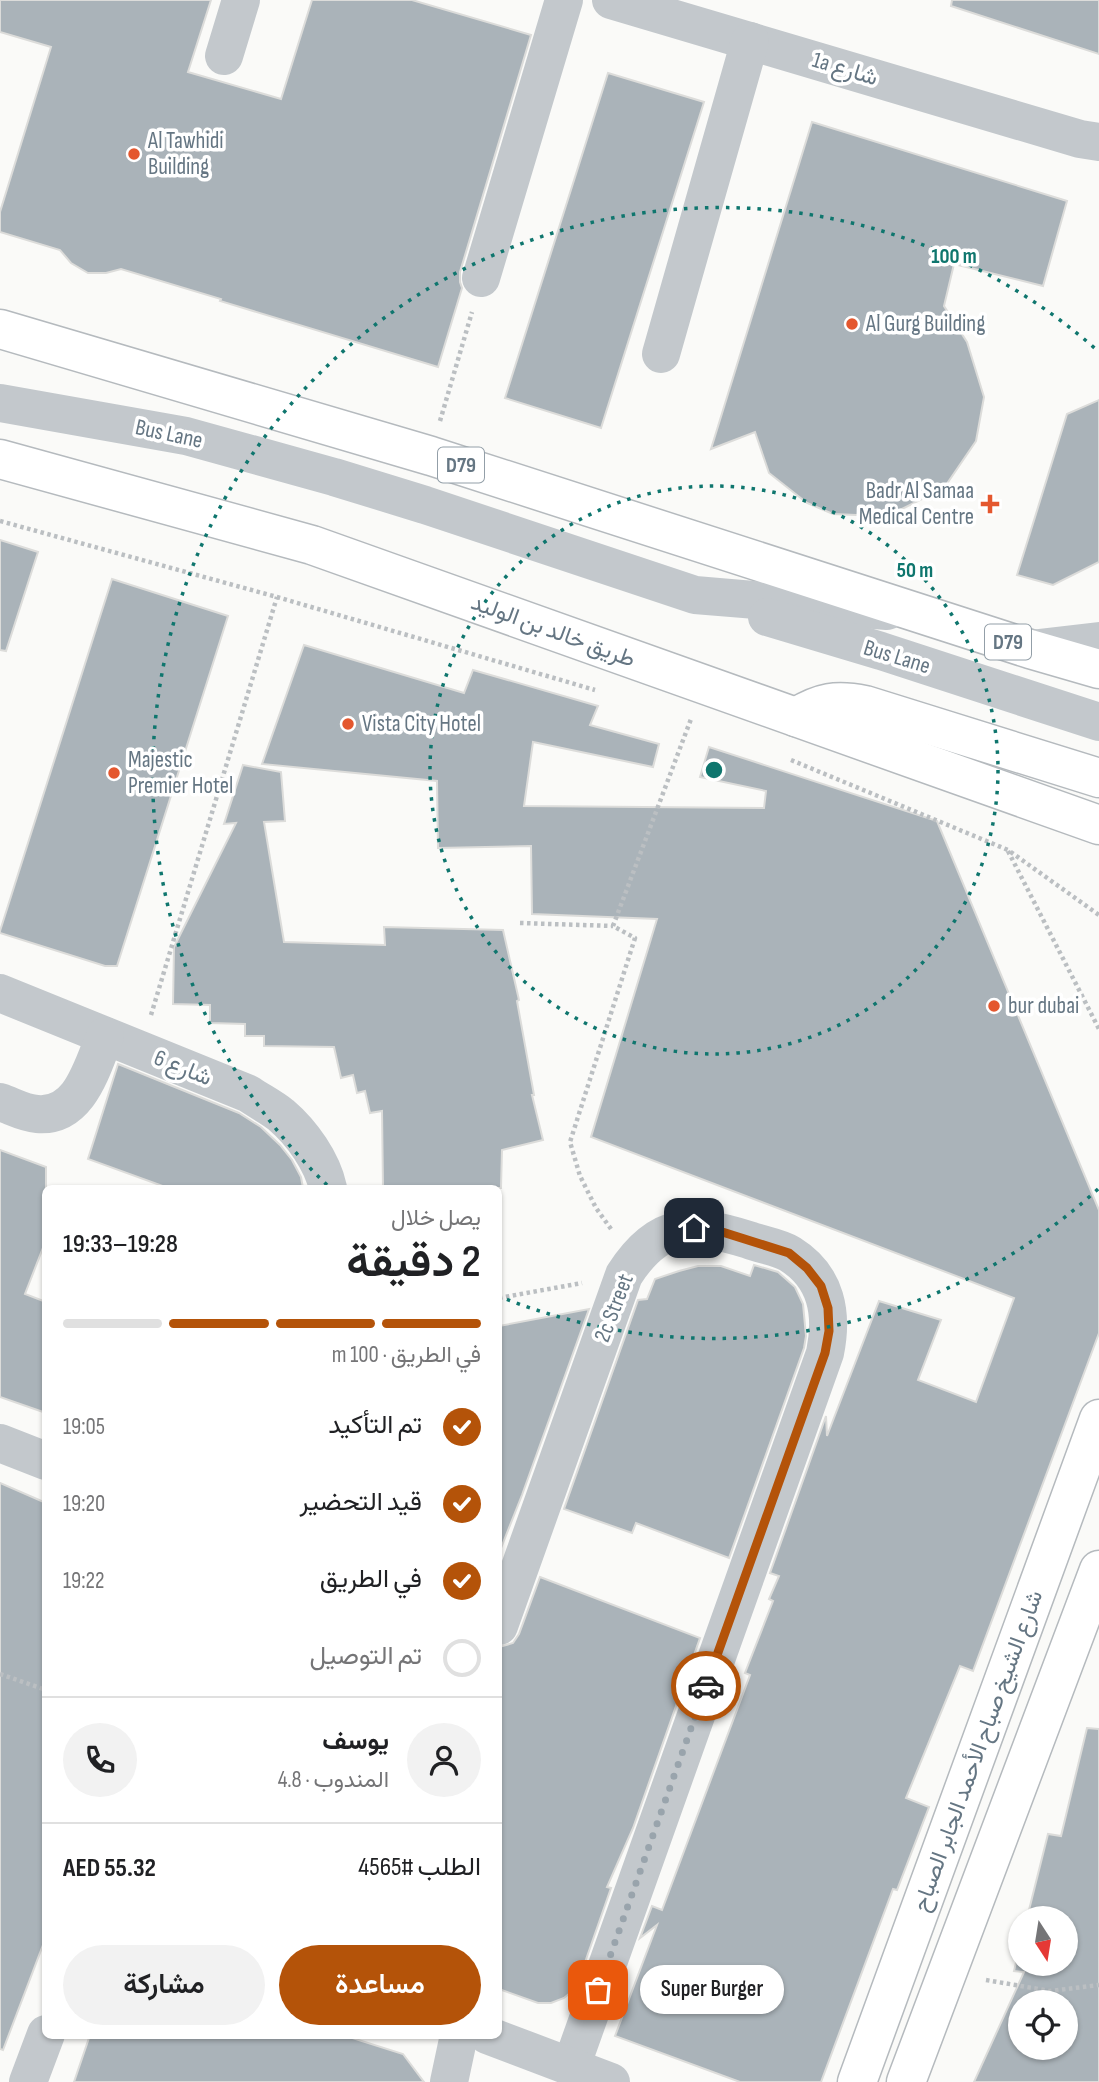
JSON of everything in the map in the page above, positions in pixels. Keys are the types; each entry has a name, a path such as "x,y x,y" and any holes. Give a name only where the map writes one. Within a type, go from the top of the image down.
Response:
{"main road":[{"name":"D79","path":"0,328 430,456 1099,669"},
{"name":"طريق خالد بن الوليد","path":"0,459 312,545 1099,825"},
{"path":"796,718 811,708 829,702 848,701 1099,778"},
{"name":"شارع الشيخ صباح الأحمد الجابر الصباح","path":"857,2082 1099,1419"},
{"name":"شارع الشيخ صباح الأحمد الجابر الصباح","path":"906,2082 1099,1570"}],"street":[{"path":"224,56 241,0"},
{"path":"481,278 564,0"},
{"name":"1a شارع","path":"611,0 1089,141"},
{"path":"661,354 750,41"},
{"name":"Bus Lane","path":"0,403 186,436 334,477 695,595 881,651 1099,722"},
{"path":"695,595 918,613"},
{"path":"1030,649 1099,641"},
{"name":"شارع 6","path":"0,993 249,1094 281,1116 308,1144 327,1185"},
{"path":"0,1102 38,1115 61,1110 79,1094 105,1036"},
{"name":"2c Street","path":"502,1618 630,1266 652,1241 672,1232 694,1228 716,1230 789,1253 807,1268 821,1286 828,1308 829,1331 825,1353 571,2067"},
{"path":"0,1443 42,1459"},
{"path":"28,2082 44,2039"},
{"path":"449,2082 458,2039"},
{"path":"498,2039 611,2082"}],"path":[{"path":"430,456 481,278"},
{"path":"0,521 277,597 597,691"},
{"path":"141,1050 277,597"},
{"path":"613,926 691,718 704,723"},
{"path":"780,755 1008,850 1099,915"},
{"path":"1008,850 1099,1029"},
{"path":"502,1297 630,1266 617,1237 596,1208 580,1176 570,1142 635,938 613,926 520,923"},
{"path":"0,1674 42,1689"},
{"path":"947,1973 1050,1991 1099,1985"}],"building":[{"path":"0,0 211,0 188,72 281,99 312,0 412,0 531,35 460,272 462,288 438,367 121,269 106,273 88,273 71,263 60,250 0,232 0,212 51,47 0,32"},
{"path":"952,0 1099,0 1099,54 951,6"},
{"path":"608,73 704,102 601,428 505,398"},
{"name":"Al Gurg Building","path":"812,122 1067,201 1043,286 954,264 944,306 967,342 984,397 976,441 944,488 900,510 856,515 833,514 807,503 769,473 755,432 711,449"},
{"path":"1099,400 1099,562 1053,585 1017,575 1067,414"},
{"path":"0,540 38,552 6,651 0,650"},
{"name":"Majestic Premier Hotel","path":"112,579 228,616 117,966 105,966 0,931"},
{"path":"304,645 464,693 473,670 598,706 590,725 659,744 653,767 533,742 524,806 764,808 766,791 700,777 709,747 937,821 1099,1210 1099,1333 973,1671 960,1666 906,1798 929,1807 897,1890 893,1889 821,2082 740,2082 615,2036 657,1925 640,1938 652,1906 662,1910 750,1675 745,1673 773,1601 769,1599 779,1576 770,1573 826,1416 827,1436 879,1301 941,1320 918,1380 976,1402 1014,1298 591,1137 657,919 532,914 531,846 438,848 437,781 262,764"},
{"path":"243,765 281,772 285,821 264,822 284,942 385,945 384,927 503,930 519,1000 517,1001 532,1095 543,1140 502,1150 501,1185 383,1185 382,1111 370,1113 365,1091 357,1093 353,1075 341,1078 334,1047 264,1046 264,1036 245,1036 245,1024 210,1023 210,1005 173,1004 174,947 236,823 224,824"},
{"path":"118,1064 239,1113 261,1127 292,1160 302,1185 160,1185 88,1159"},
{"path":"0,1150 46,1167 46,1185 42,1185 42,1250 25,1294 42,1300 42,1412 0,1397"},
{"path":"754,1265 778,1272 795,1287 803,1304 806,1336 729,1558 636,1523 632,1533 564,1509 638,1300 647,1299 655,1279 679,1271 698,1266 721,1266 750,1276"},
{"path":"589,1309 502,1545 502,1325"},
{"path":"0,1483 42,1501 42,1948 3,2050 0,2049"},
{"path":"540,1577 700,1638 633,1828 607,1887 611,1888 576,1988 564,1998 551,2003 538,2003 502,1990 502,1646 513,1643 519,1634"},
{"path":"1087,1728 1099,1729 1099,2082 974,2082 1008,2007 1008,2060 1078,2060 1078,1990 1016,1990 1022,1976 1078,1976 1078,1906 1030,1906 1048,1834 1061,1836"},
{"path":"89,2039 356,2039 403,2054 424,2082 74,2082"}],"way so far":[{"path":"598,1990 706,1686"}],"place":[{"name":"Al Tawhidi Building","path":"134,154"},
{"name":"Al Gurg Building","path":"852,324"},
{"name":"Badr Al Samaa Medical Centre","path":"990,504"},
{"name":"Vista City Hotel","path":"348,724"},
{"name":"Majestic Premier Hotel","path":"114,773"},
{"name":"bur dubai","path":"994,1006"},
{"name":"Super Burger","path":"598,1990"}],"route":[{"path":"694,1228 716,1230 789,1253 807,1268 821,1286 828,1308 829,1331 825,1353 706,1686"}]}
